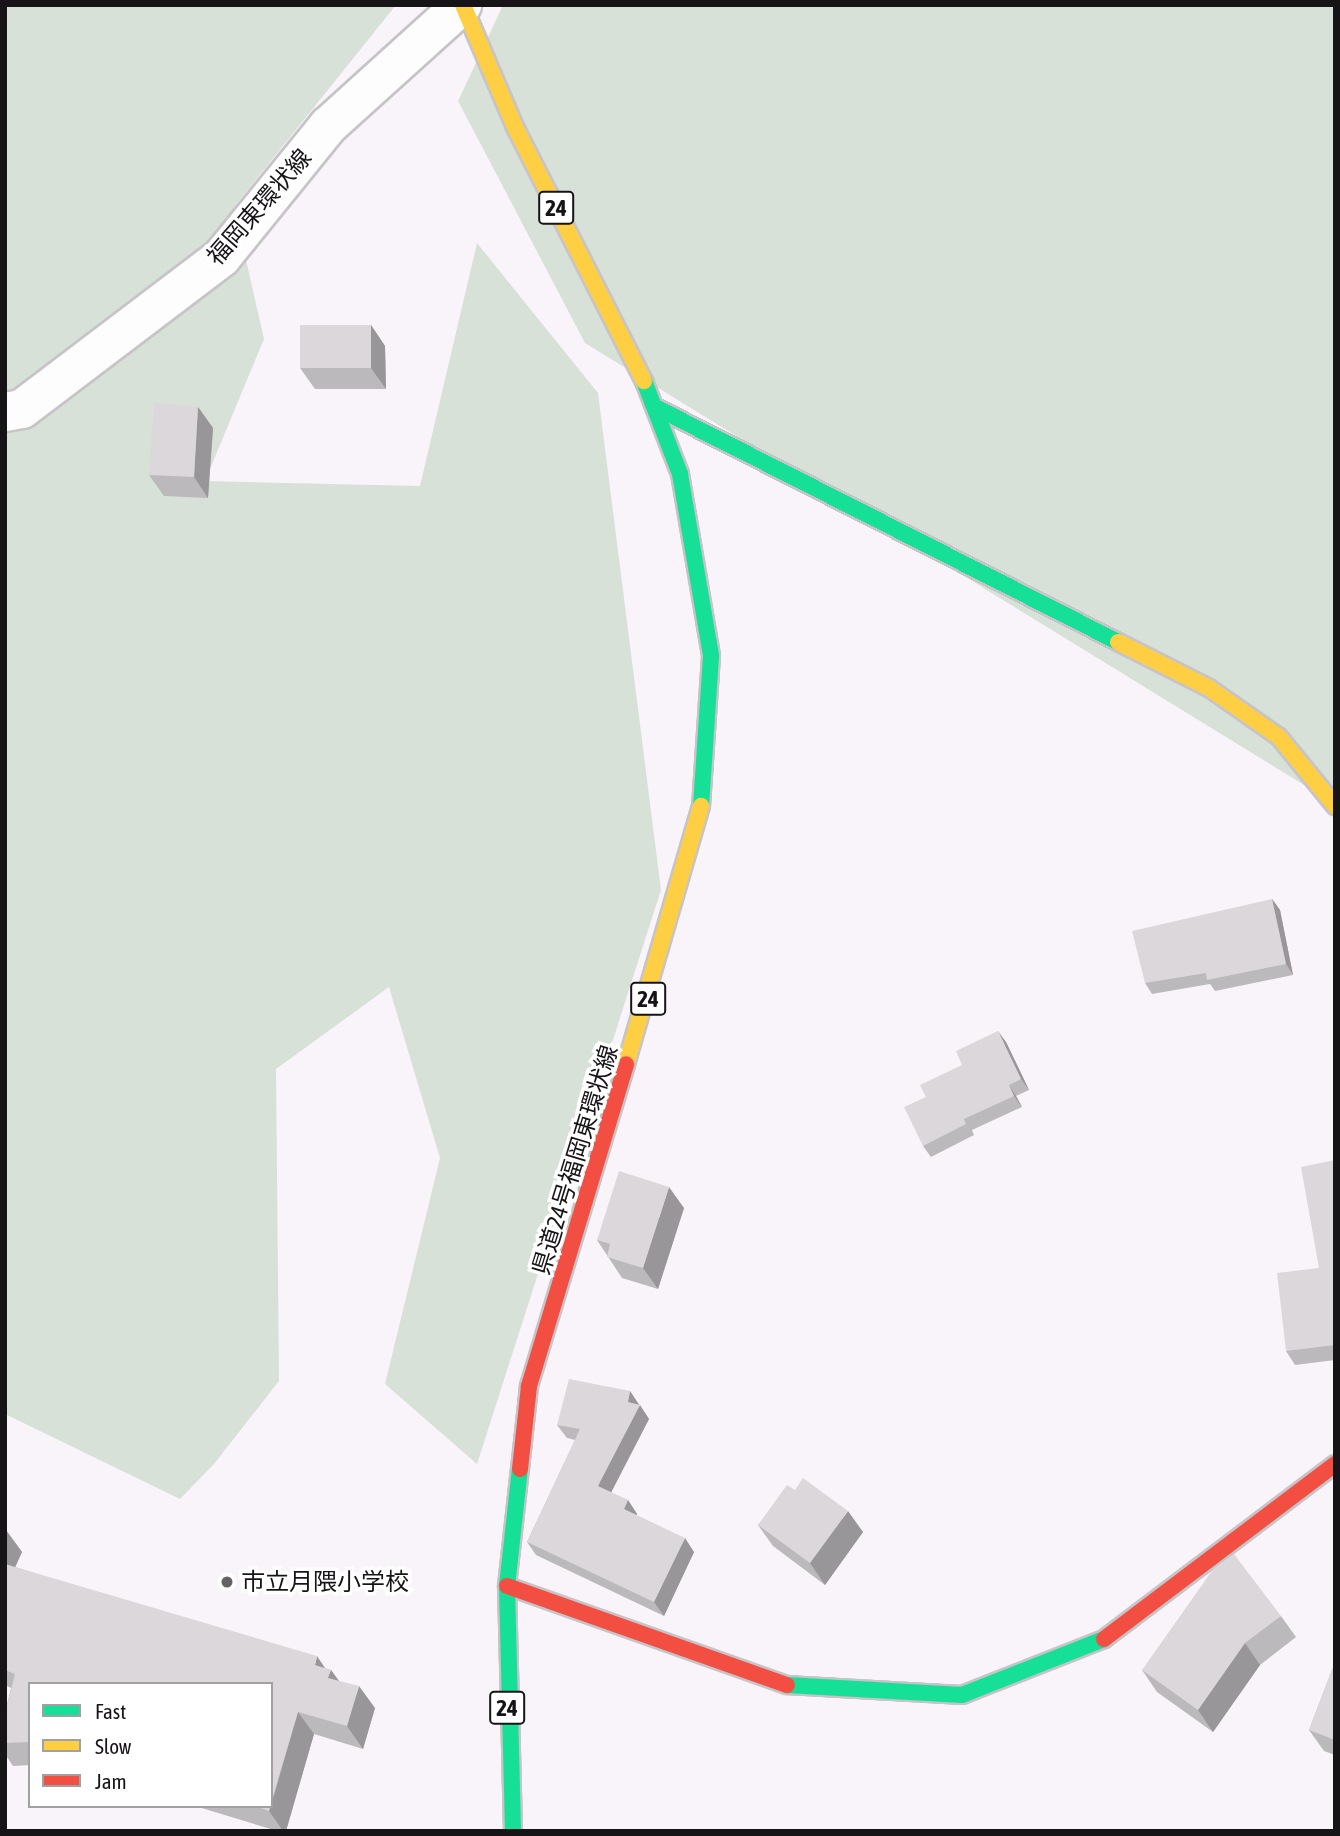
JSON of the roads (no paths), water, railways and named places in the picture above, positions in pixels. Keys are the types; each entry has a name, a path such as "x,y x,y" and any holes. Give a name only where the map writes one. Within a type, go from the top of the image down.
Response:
{"main road":[{"name":"県道24号福岡東環状線","path":"463,5 515,127 657,408 680,474 711,656 701,813 529,1385 507,1586"},
{"path":"657,408 1209,688 1279,737 1335,806"},
{"path":"507,1586 798,1689 962,1695 1098,1643 1335,1464"},
{"name":"24","path":"507,1586 513,1831"}],"street":[{"name":"福岡東環状線","path":"5,412 22,409 222,257 328,126 463,5"}],"place":[{"name":"市立月隈小学校","path":"227,1582"}]}
